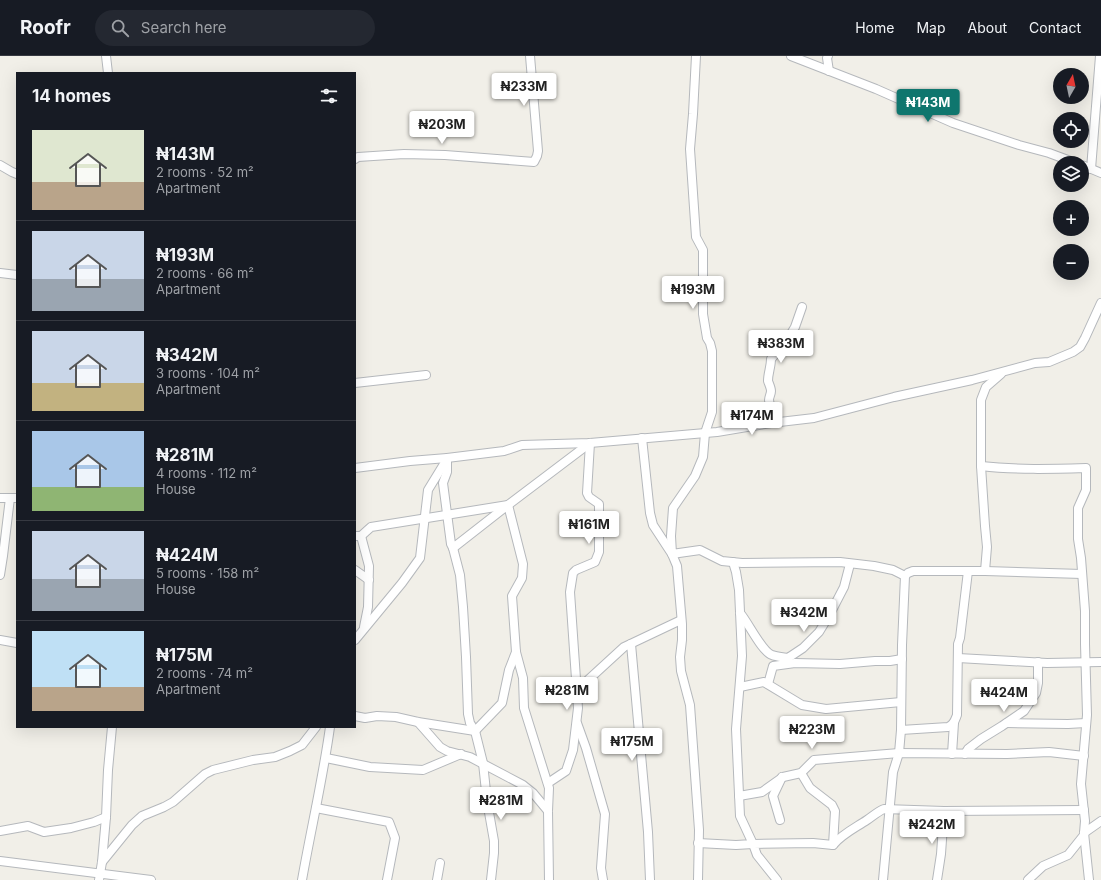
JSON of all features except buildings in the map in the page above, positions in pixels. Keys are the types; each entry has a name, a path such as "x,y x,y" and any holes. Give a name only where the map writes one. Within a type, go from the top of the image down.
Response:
{"street":[{"path":"106,56 108,72"},
{"path":"356,158 404,154 445,155 534,162 538,151 530,56"},
{"path":"672,554 670,536 673,508 695,476 698,469 703,456 705,433 712,412 712,351 703,314 703,250 696,237 690,149 696,56"},
{"path":"791,56 876,89 953,123 1057,156"},
{"path":"828,56 829,71"},
{"path":"1100,56 1091,169 1101,173"},
{"path":"0,165 16,174"},
{"path":"0,273 16,275"},
{"path":"356,468 504,451 522,445 590,443 718,432 771,423 814,418 1035,363 1049,362 1073,352 1080,347 1101,303"},
{"path":"771,423 773,417 769,401 771,390 768,382 771,367 770,359 786,342 795,327 802,307"},
{"path":"985,571 987,547 981,466 981,400 986,387 1003,372"},
{"path":"356,383 426,375"},
{"path":"642,438 650,513 653,525 672,554 677,566 682,624 680,657 681,671 690,705 699,830 698,880"},
{"path":"363,631 368,607 370,566 358,536 371,527 508,504 590,443"},
{"path":"548,783 566,771 574,750 578,708 570,592 573,573 576,570 596,562 599,552 599,504 589,497 587,493 590,443"},
{"path":"448,458 447,472 443,483 451,544 460,575 466,657 468,714 470,723 475,731 483,763 494,841 491,880"},
{"path":"356,639 402,583 420,558 428,490 448,458"},
{"path":"981,466 1003,469 1036,470 1086,468 1086,490 1078,508 1078,539 1085,611 1087,715 1081,784 1089,880"},
{"path":"0,498 14,498 0,575"},
{"path":"453,548 508,505 523,564 522,578 512,596 516,652 523,678 524,708 549,788 549,880"},
{"path":"672,554 700,550 722,561 742,563 840,562 893,570 906,576"},
{"path":"733,562 739,590 742,656 736,729 740,816 757,855 777,880"},
{"path":"771,655 788,658 803,648 819,632 844,587 850,564"},
{"path":"356,571 369,580"},
{"path":"883,880 893,772 899,754 901,730 902,659 906,576 908,573 913,571 985,571 1082,574"},
{"path":"952,754 954,723 957,715 958,644 968,571"},
{"path":"740,613 760,643 771,655 773,666 768,684"},
{"path":"576,691 624,647 681,620"},
{"path":"0,640 16,643"},
{"path":"631,644 648,832 650,880"},
{"path":"475,731 502,703 509,670 516,652"},
{"path":"958,658 1038,662 1101,662"},
{"path":"773,666 795,664 840,664 902,659"},
{"path":"965,754 968,749 981,739 1024,711 1036,693 1038,683 1038,662"},
{"path":"740,687 764,682 802,705 826,709 901,702"},
{"path":"356,716 365,718 376,716 396,717 475,731"},
{"path":"418,722 440,747 447,751 461,754 483,763 523,785 533,793 548,811"},
{"path":"576,722 586,748 605,814 602,868 604,880"},
{"path":"901,730 948,727 952,726 954,723"},
{"path":"1007,723 1086,723"},
{"path":"99,877 102,862 106,817 112,728"},
{"path":"102,862 132,825 142,816 173,802 205,774 213,770 275,756 290,751 302,744 315,728"},
{"path":"302,880 326,758 330,728"},
{"path":"738,796 762,792 783,777 801,774 814,760 899,754 1007,754 1049,752 1084,756"},
{"path":"326,758 370,766 423,770 461,754"},
{"path":"801,774 810,788 832,805 835,811 833,845"},
{"path":"780,820 773,796 783,777"},
{"path":"316,808 389,822 395,838 387,880"},
{"path":"833,845 839,838 884,809 944,811 1084,810"},
{"path":"937,880 941,854 944,811"},
{"path":"0,831 28,826 44,832 71,828 106,817"},
{"path":"1028,880 1043,866 1068,855 1084,834 1101,821"},
{"path":"698,843 736,845 813,843 833,845"},
{"path":"0,860 99,877 152,880"},
{"path":"437,880 440,863"}]}
